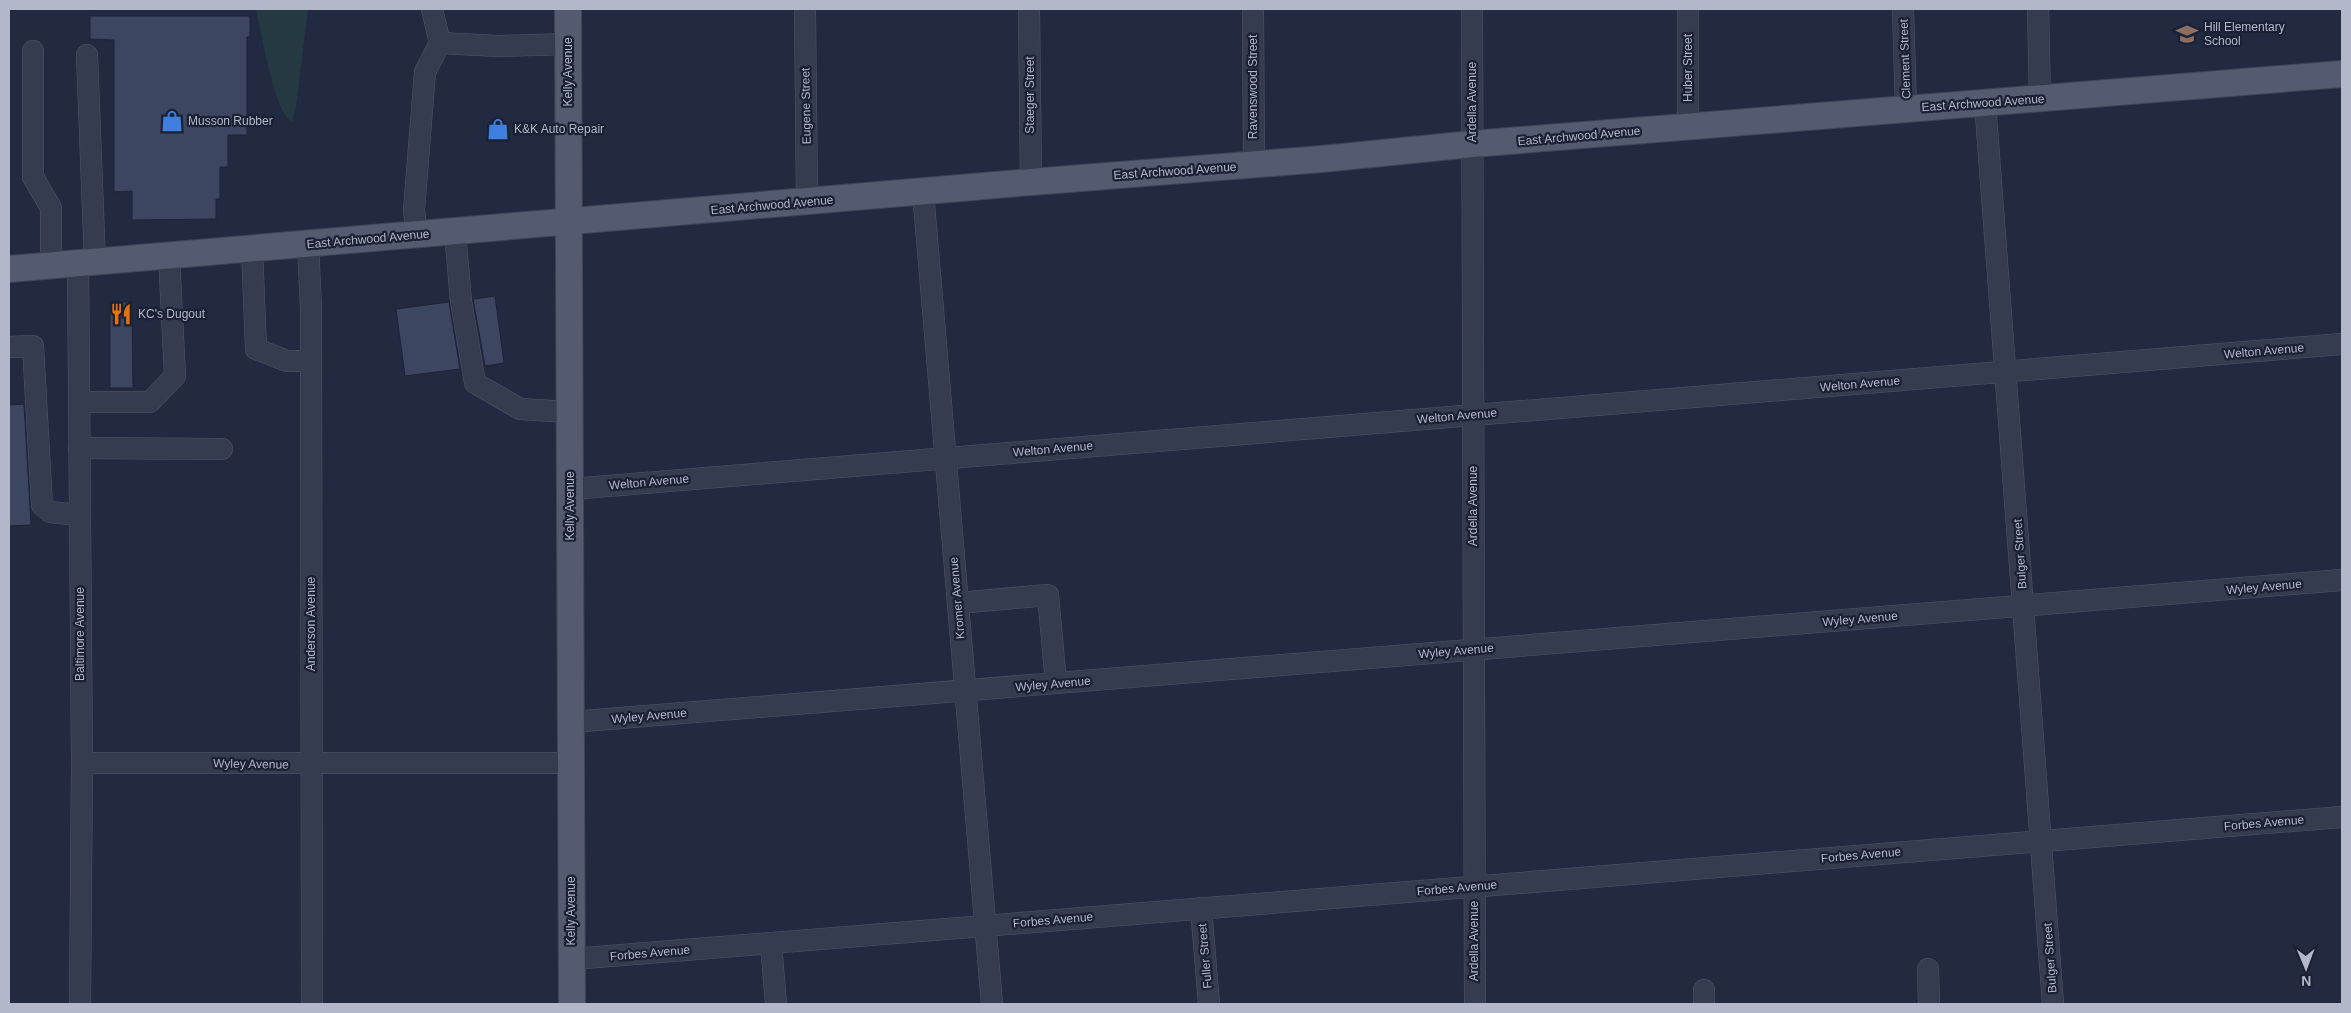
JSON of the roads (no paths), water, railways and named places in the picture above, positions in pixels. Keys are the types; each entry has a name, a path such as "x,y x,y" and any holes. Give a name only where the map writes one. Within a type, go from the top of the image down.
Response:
{"main road":[{"name":"Kelly Avenue","path":"568,9 572,1004"},
{"name":"East Archwood Avenue","path":"9,269 87,264 252,248 1472,144 2342,74"}],"street":[{"path":"417,235 414,210 425,72 440,43 432,9"},
{"name":"Eugene Street","path":"806,9 808,202"},
{"name":"Staeger Street","path":"1030,9 1031,182"},
{"name":"Ravenswood Street","path":"1253,9 1254,164"},
{"name":"Ardella Avenue","path":"1472,9 1475,1004"},
{"name":"Huber Street","path":"1688,9 1688,127"},
{"name":"Clement Street","path":"1903,9 1906,109"},
{"path":"2038,9 2040,99"},
{"path":"440,43 498,46 568,44"},
{"path":"32,51 33,177 51,208 52,266"},
{"name":"Baltimore Avenue","path":"80,1004 82,763 79,448 87,264 87,54"},
{"name":"Bulger Street","path":"1986,103 2053,1004"},
{"name":"Kromer Avenue","path":"923,192 992,1004"},
{"path":"455,232 462,301 475,383 520,409 570,412"},
{"name":"Anderson Avenue","path":"308,244 312,1004"},
{"path":"252,248 256,349 287,361 310,361"},
{"path":"80,402 150,402 175,376 169,256"},
{"name":"Welton Avenue","path":"571,489 2342,344"},
{"path":"9,347 33,346 42,505 50,512 79,515"},
{"path":"79,448 222,448"},
{"name":"Wyley Avenue","path":"570,722 2342,580"},
{"path":"958,602 1048,595 1056,684"},
{"name":"Wyley Avenue","path":"82,763 310,765 570,763"},
{"name":"Forbes Avenue","path":"572,959 2342,817"},
{"name":"Fuller Street","path":"1201,908 1209,1004"},
{"path":"770,943 776,1004"},
{"path":"1928,969 1929,1004"}],"place":[{"name":"Hill Elementary School","path":"2187,34"},
{"name":"Musson Rubber","path":"172,121"},
{"name":"K&K Auto Repair","path":"498,129"},
{"name":"KC's Dugout","path":"121,314"}]}
